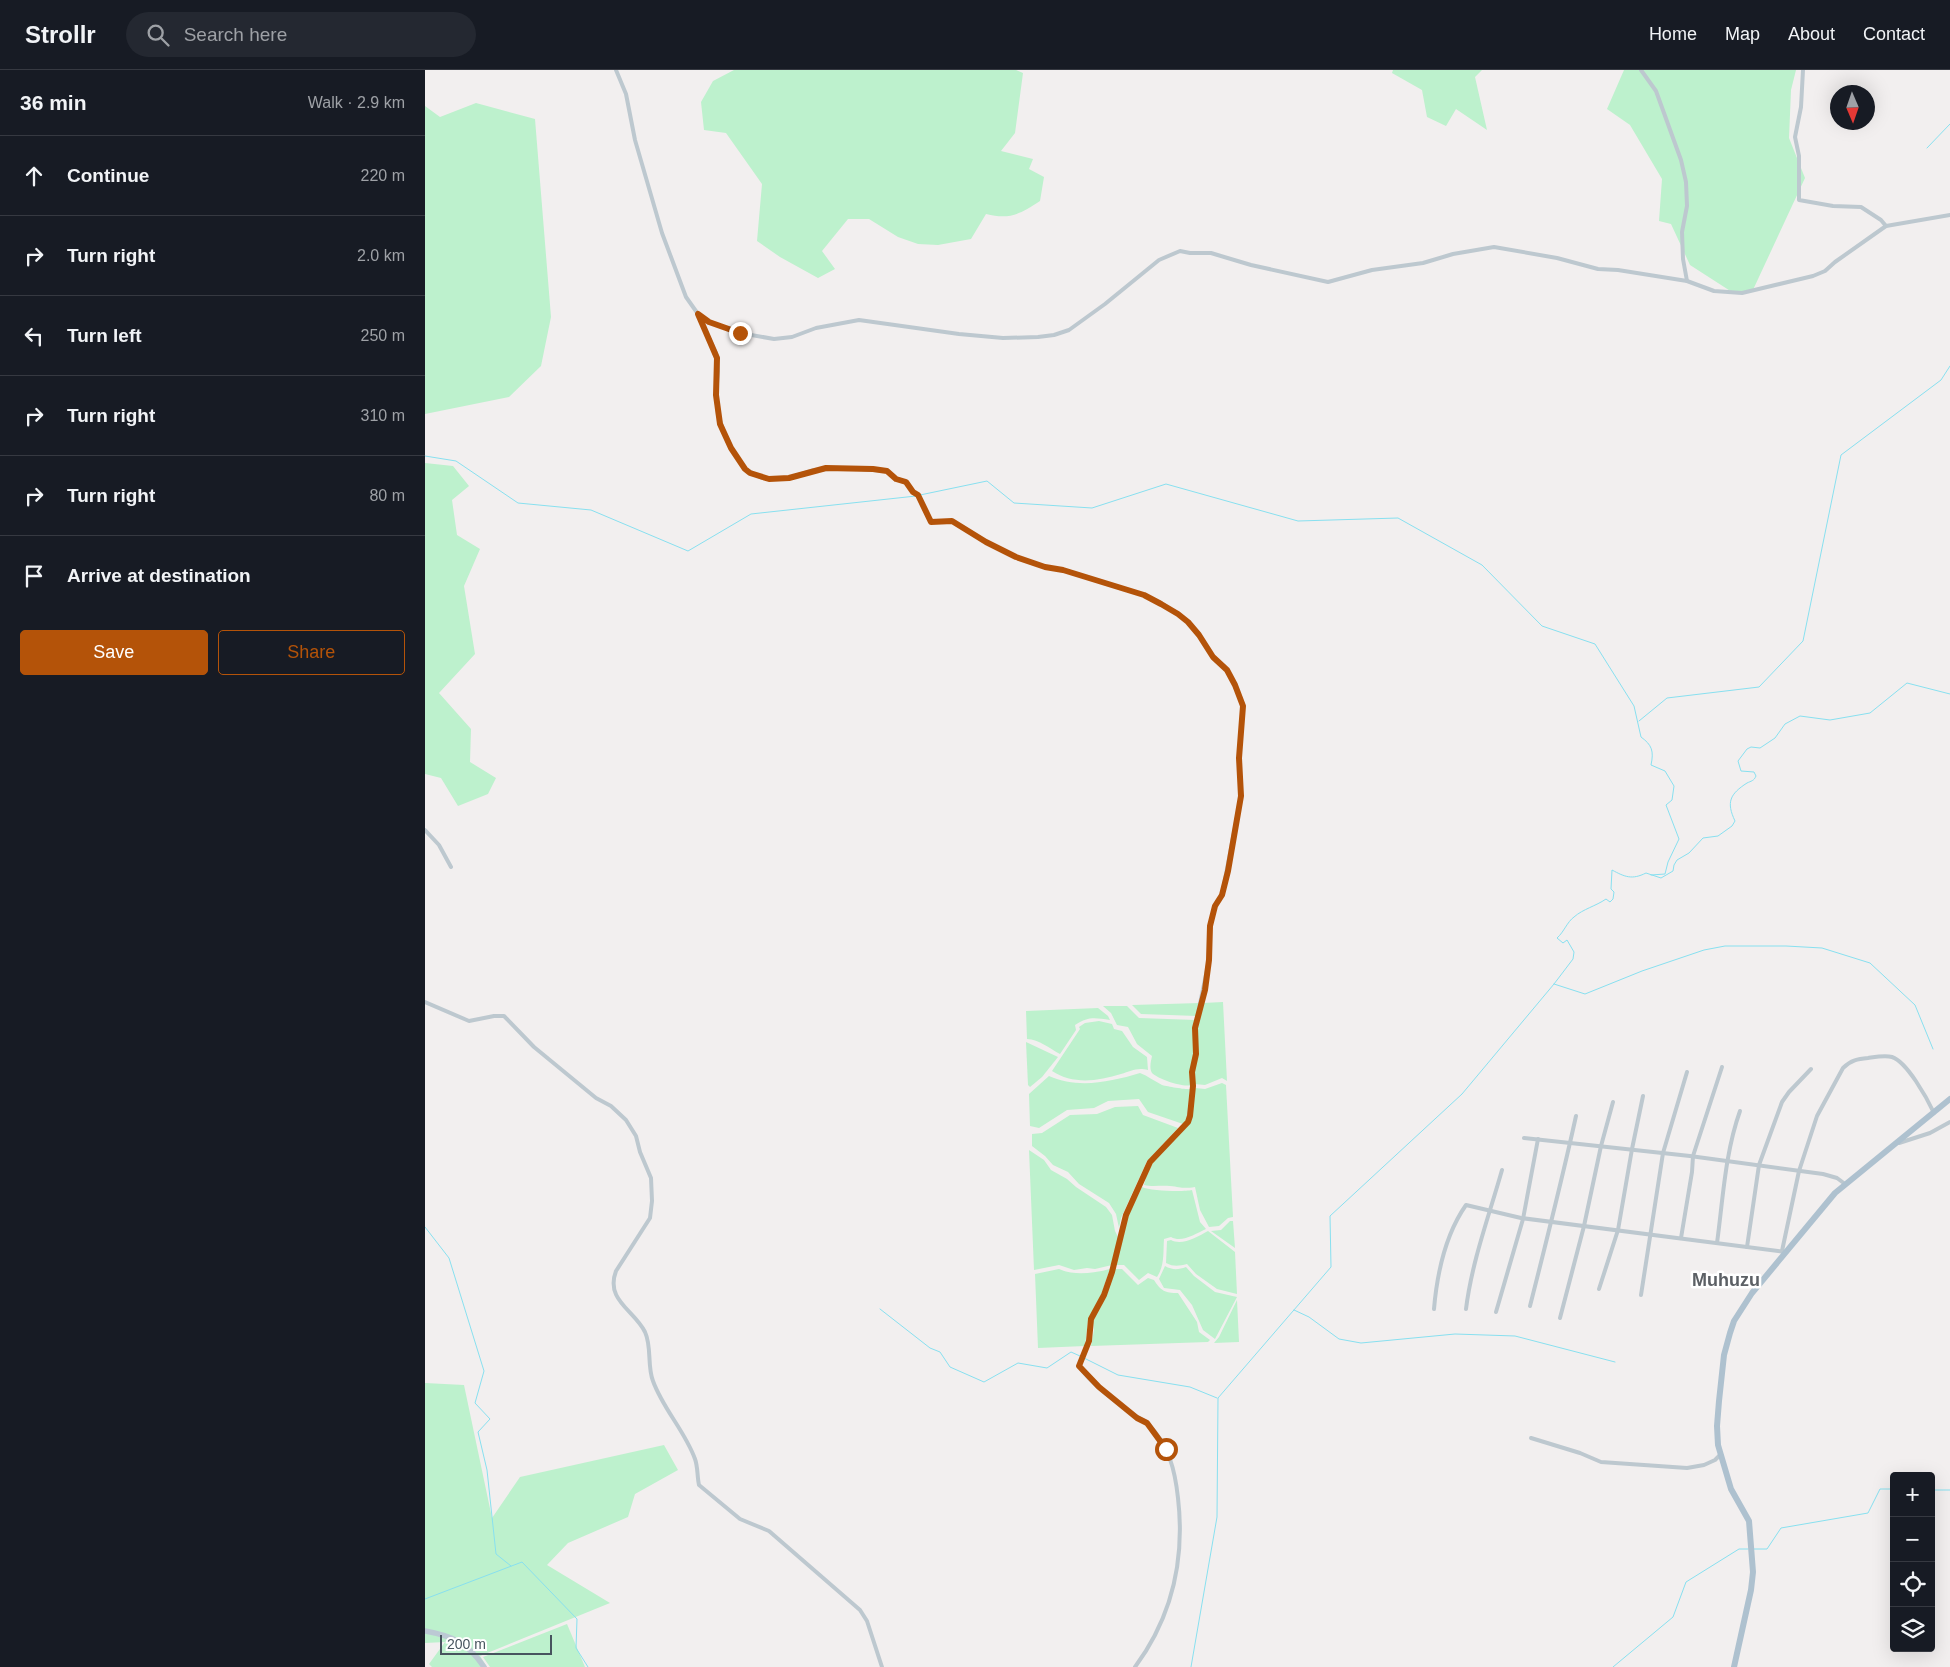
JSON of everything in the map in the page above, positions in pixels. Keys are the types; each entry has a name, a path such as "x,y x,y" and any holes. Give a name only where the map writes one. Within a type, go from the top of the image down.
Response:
{"main road":[{"path":"1734,1667 1753,1582 1747,1516 1731,1489 1721,1455 1717,1426 1724,1355 1734,1321 1752,1293 1784,1251 1821,1208 1845,1184 1950,1099"},
{"path":"425,1631 444,1635 461,1642 475,1654 484,1667"}],"street":[{"path":"616,70 626,94 635,140 662,233 687,297 698,314 717,358 716,395 720,424 731,448 745,469 750,473 769,479 789,478 814,470 835,467 887,471 896,479 906,482 913,492 918,495 931,522 952,521 986,542 1016,557 1144,595 1178,614 1193,629 1213,657 1227,670 1243,706 1239,758 1241,796 1224,887 1222,895 1215,906 1210,926 1209,960 1205,990 1195,1028 1196,1054 1192,1075 1193,1086 1190,1116 1188,1122 1150,1162 1126,1215 1112,1272 1104,1295 1091,1319 1089,1341 1079,1366 1099,1387 1137,1418 1147,1423 1166,1449 1175,1476 1180,1515 1180,1549 1170,1599 1152,1643 1135,1667"},
{"path":"1641,70 1656,91 1681,160 1686,182 1687,206 1682,232 1683,259 1687,281"},
{"path":"1803,70 1801,107 1795,137 1799,156 1799,200 1833,206 1861,207 1881,220 1886,226"},
{"path":"698,314 722,327 740,333 774,339 792,338 816,328 859,320 1003,338 1054,335 1069,330 1105,304 1159,260 1180,251 1211,253 1251,265 1328,282 1372,270 1423,263 1453,254 1494,247 1567,260 1598,269 1618,270 1687,281 1714,290 1742,293 1813,276 1825,270 1886,226 1950,215"},
{"path":"425,830 439,845 451,866"},
{"path":"425,1002 469,1021 504,1016 534,1047 626,1120 636,1136 640,1152 651,1178 652,1210 650,1218 613,1277 614,1291 617,1300 633,1314 645,1332 652,1379 659,1396 693,1453 699,1485 740,1519 769,1531 860,1610 867,1622 882,1667"},
{"path":"1434,1309 1440,1267 1458,1218 1466,1205 1523,1218 1784,1251 1799,1171 1817,1116 1843,1068 1848,1063 1879,1056 1892,1057 1924,1091 1934,1113"},
{"path":"1681,1238 1693,1156 1722,1067"},
{"path":"1747,1247 1759,1165 1782,1102 1811,1069"},
{"path":"1641,1295 1663,1153 1687,1072"},
{"path":"1599,1290 1618,1230 1643,1096"},
{"path":"1559,1318 1584,1226 1601,1146 1613,1102"},
{"path":"1717,1243 1733,1130 1740,1111"},
{"path":"1530,1306 1552,1222 1576,1116"},
{"path":"1894,1144 1930,1133 1950,1122"},
{"path":"1524,1138 1759,1165 1837,1178 1845,1184"},
{"path":"1497,1312 1523,1218 1538,1139"},
{"path":"1466,1309 1471,1277 1502,1170"},
{"path":"1531,1438 1580,1453 1601,1462 1611,1463 1687,1468 1704,1465 1721,1455"}],"green space":[{"path":"734,70 1016,70 1023,73 1015,133 1001,151 1033,159 1029,169 1044,177 1040,201 1015,215 994,216 986,214 971,239 938,245 918,244 898,237 869,219 848,219 822,251 835,269 818,278 780,257 757,241 762,184 726,133 704,130 701,102 713,81"},
{"path":"1393,70 1482,70 1475,77 1487,130 1456,109 1446,126 1427,117 1422,90 1392,73"},
{"path":"1624,70 1796,70 1791,90 1789,138 1805,178 1752,292 1735,294 1690,265 1671,224 1659,221 1662,179 1630,125 1607,109"},
{"path":"476,103 535,119 551,317 541,366 509,397 425,414 425,106 440,117"},
{"path":"425,463 453,466 469,486 452,500 457,535 480,549 464,586 475,654 439,693 471,729 470,762 496,778 488,794 458,806 441,778 425,774"},
{"path":"1223,1002 1227,1081 1222,1078 1205,1085 1194,1084 1198,1054 1197,1030 1203,1003"},
{"path":"1200,1003 1197,1016 1141,1014 1132,1005"},
{"path":"1103,1006 1127,1006 1139,1018 1196,1020 1191,1085 1171,1082 1152,1073 1150,1067 1152,1056 1137,1044 1128,1027 1117,1025 1111,1013"},
{"path":"1098,1008 1110,1020 1092,1018 1075,1025 1076,1030 1060,1054 1040,1042 1027,1039 1026,1011"},
{"path":"1099,1021 1112,1024 1114,1029 1122,1031 1133,1047 1147,1057 1148,1070 1137,1069 1095,1080 1077,1080 1052,1071 1080,1029 1079,1027 1085,1023"},
{"path":"1026,1042 1058,1057 1042,1077 1030,1087 1028,1085"},
{"path":"1140,1073 1162,1085 1190,1089 1187,1119 1183,1124 1148,1112 1139,1099 1108,1101 1094,1108 1067,1110 1039,1128 1030,1126 1029,1094 1049,1076 1071,1082 1094,1083"},
{"path":"1222,1083 1226,1085 1233,1217 1228,1218 1219,1226 1209,1227 1200,1210 1195,1187 1144,1185 1150,1162 1191,1120 1195,1088 1205,1089"},
{"path":"1138,1106 1143,1115 1178,1128 1147,1161 1121,1218 1119,1228 1116,1214 1109,1203 1079,1184 1068,1172 1053,1165 1032,1146 1032,1134 1042,1133 1070,1115 1097,1114 1115,1107"},
{"path":"1029,1150 1044,1160 1051,1170 1106,1207 1112,1215 1115,1231 1119,1239 1112,1265 1095,1269 1074,1270 1059,1265 1034,1270"},
{"path":"1142,1187 1167,1191 1192,1190 1200,1222 1206,1229 1180,1239 1171,1237 1164,1239 1162,1263 1157,1277 1148,1273 1139,1280 1124,1265 1116,1265 1125,1222"},
{"path":"1230,1221 1233,1221 1235,1248 1211,1231 1221,1230"},
{"path":"1208,1231 1235,1252 1237,1294 1217,1289 1196,1274 1187,1264 1177,1266 1166,1263 1167,1241 1185,1241"},
{"path":"1165,1266 1175,1269 1186,1267 1194,1276 1215,1292 1237,1297 1215,1339 1203,1330 1192,1305 1180,1290 1164,1288 1159,1279"},
{"path":"1059,1269 1071,1273 1091,1273 1110,1269 1101,1295 1088,1321 1085,1346 1038,1348 1035,1274"},
{"path":"1115,1269 1122,1269 1138,1285 1148,1278 1154,1280 1164,1291 1178,1293 1197,1322 1199,1332 1210,1340 1208,1342 1091,1346 1094,1330 1093,1322"},
{"path":"1237,1300 1239,1342 1214,1343 1219,1337"},
{"path":"425,1383 464,1385 492,1518 520,1477 664,1445 678,1470 635,1494 628,1517 568,1543 547,1565 610,1603 480,1656 487,1667 432,1667 429,1664 445,1642 425,1643"},
{"path":"567,1624 585,1667 490,1667 483,1657"}],"waterway":[{"path":"1927,148 1950,124"},
{"path":"1639,721 1667,698 1759,687 1803,641 1841,455 1941,380 1950,366"},
{"path":"425,456 456,461 518,503 591,510 688,551 751,514 916,496"},
{"path":"920,495 987,481 1014,503 1092,508 1166,484 1298,521 1398,518 1482,565 1542,626 1595,644 1634,706 1641,737 1648,743 1651,749 1651,765 1665,771 1674,786 1672,800 1666,805 1679,839 1668,862 1665,874 1651,875"},
{"path":"1191,1667 1217,1517 1218,1398 1331,1267 1330,1216 1462,1094 1554,984 1573,959 1574,952 1567,940 1563,943 1557,938 1569,922 1578,914 1606,899 1610,902 1613,899 1614,892 1611,889 1612,870 1629,877 1646,873 1661,878 1673,871 1677,860 1689,853 1703,838 1718,836 1732,826 1735,821 1730,804 1731,799 1737,791 1756,776 1754,772 1741,771 1738,761 1747,749 1751,747 1760,748 1775,738 1785,724 1800,716 1830,720 1870,713 1907,683 1950,694"},
{"path":"1554,984 1585,994 1642,971 1704,950 1725,946 1822,948 1870,963 1915,1005 1933,1049"},
{"path":"425,1227 449,1258 484,1371 475,1403 490,1419 478,1432 487,1470 496,1554 511,1566"},
{"path":"880,1309 930,1348 940,1352 950,1367 984,1382 1018,1363 1047,1368 1071,1352 1080,1356"},
{"path":"1294,1310 1309,1317 1339,1339 1361,1343 1455,1334 1515,1336 1615,1362"},
{"path":"1084,1358 1118,1375 1190,1387 1217,1398"},
{"path":"1754,1549 1767,1549 1781,1528 1868,1513 1880,1489 1890,1489"},
{"path":"1935,1490 1950,1490"},
{"path":"1613,1667 1673,1617 1686,1582 1739,1549 1748,1549"},
{"path":"425,1599 522,1562 577,1619 576,1648 588,1667"}],"district":[{"name":"Muhuzu","path":"1726,1280"}],"route":[{"path":"740,333 709,322 698,314 717,358 716,395 720,424 731,448 745,469 750,473 769,479 789,478 814,470 835,467 887,471 896,479 906,482 913,492 918,495 931,522 952,521 986,542 1016,557 1144,595 1178,614 1199,635 1213,657 1227,670 1235,685 1243,706 1239,758 1241,796 1228,871 1222,895 1215,906 1210,926 1209,960 1205,990 1195,1028 1196,1054 1192,1075 1193,1086 1190,1116 1188,1122 1150,1162 1126,1215 1112,1272 1104,1295 1091,1319 1089,1341 1079,1366 1090,1380 1137,1418 1147,1423 1166,1449"}]}
